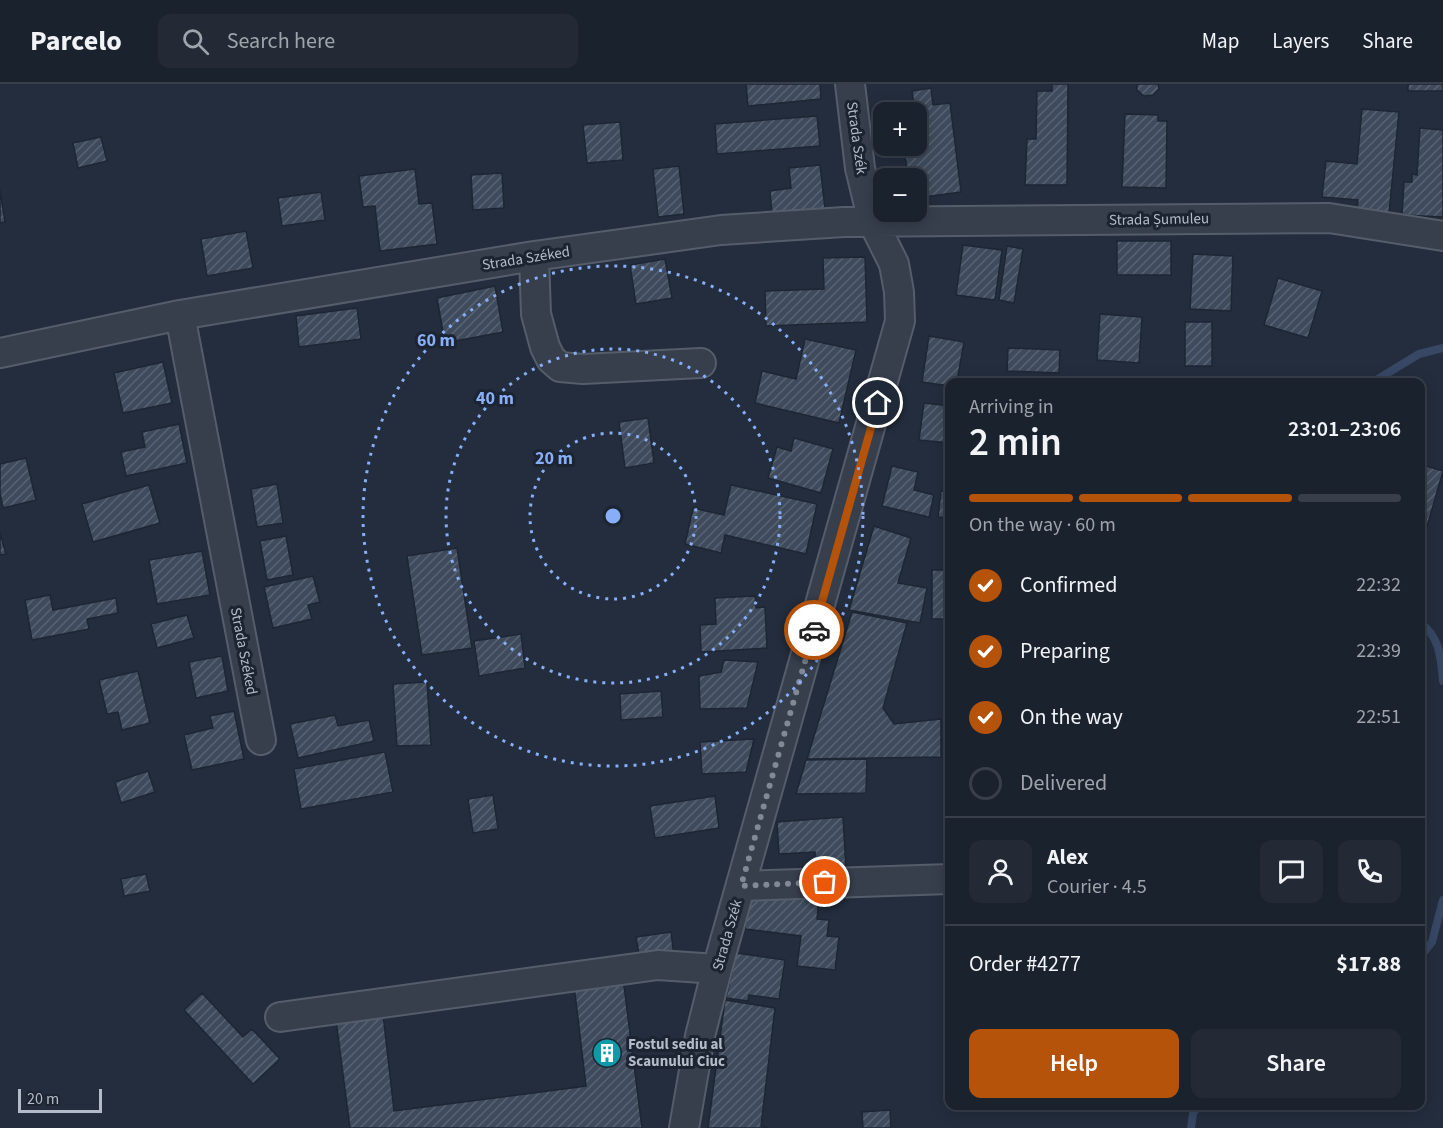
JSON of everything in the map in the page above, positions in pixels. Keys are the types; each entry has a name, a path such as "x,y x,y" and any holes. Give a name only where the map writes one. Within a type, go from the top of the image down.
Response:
{"street":[{"name":"Strada Szék","path":"684,1128 696,1056 717,969 900,321 899,292 894,264 873,222 860,168 850,84"},
{"name":"Strada Șumuleu","path":"927,222 1329,218 1443,236"},
{"name":"Strada Széked","path":"0,353 180,315 534,256 721,230 873,222"},
{"path":"534,256 536,314 545,347 551,359 560,367 583,369 701,363"},
{"name":"Strada Széked","path":"180,315 261,740"},
{"path":"741,886 945,879"},
{"path":"280,1017 657,966 717,969"}],"building":[{"path":"746,84 820,84 821,99 748,106"},
{"path":"1052,84 1068,84 1067,185 1025,185 1027,139 1036,139 1037,91 1052,91"},
{"path":"1137,84 1158,84 1159,89 1153,95 1144,96 1137,90"},
{"path":"1408,84 1443,84 1443,91 1408,91"},
{"path":"931,88 933,105 950,103 961,192 927,197 927,168 907,168 905,156 927,156 927,102 914,102 912,91"},
{"path":"1362,109 1399,112 1389,213 1357,210 1358,200 1322,197 1326,161 1357,164"},
{"path":"1125,114 1158,115 1158,121 1167,121 1166,188 1122,187"},
{"path":"817,116 820,146 717,154 715,124"},
{"path":"620,122 623,160 587,163 583,125"},
{"path":"1420,128 1443,130 1443,217 1402,215 1404,182 1412,182 1412,174 1417,175"},
{"path":"101,137 107,161 78,168 73,143"},
{"path":"820,165 825,209 772,215 770,191 791,188 789,168"},
{"path":"679,166 684,214 658,217 653,169"},
{"path":"415,169 419,204 432,203 437,244 380,251 375,206 363,207 359,176"},
{"path":"502,173 504,208 473,210 471,175"},
{"path":"0,190 5,222 0,223"},
{"path":"321,192 325,220 282,226 278,198"},
{"path":"246,231 253,268 207,276 201,239"},
{"path":"1117,241 1171,241 1171,275 1117,275"},
{"path":"963,245 1002,250 995,300 956,295"},
{"path":"1007,246 1023,249 1014,303 999,300"},
{"path":"1193,254 1233,256 1231,311 1190,309"},
{"path":"865,257 867,322 766,326 765,291 824,289 823,258"},
{"path":"665,259 672,298 636,304 630,265"},
{"path":"1278,278 1322,291 1308,338 1264,325"},
{"path":"495,286 503,332 445,343 437,298"},
{"path":"357,308 361,339 299,347 296,316"},
{"path":"1100,314 1142,317 1139,363 1097,360"},
{"path":"1185,322 1212,322 1212,366 1185,366"},
{"path":"929,336 964,342 958,378 945,378 945,385 922,382"},
{"path":"805,339 856,350 839,423 755,403 762,371 796,379"},
{"path":"1008,348 1060,350 1059,373 1007,371"},
{"path":"163,362 172,403 123,413 114,373"},
{"path":"924,403 945,405 945,443 919,440"},
{"path":"648,418 654,463 625,468 619,422"},
{"path":"179,424 187,463 126,476 121,452 145,447 142,432"},
{"path":"794,438 833,449 821,493 768,478 777,447 791,451"},
{"path":"26,458 36,500 3,508 0,493 0,464"},
{"path":"892,466 918,472 914,490 934,495 929,517 882,506"},
{"path":"1425,466 1443,471 1427,527 1425,526"},
{"path":"277,484 283,523 257,527 251,489"},
{"path":"149,485 160,523 93,542 82,504"},
{"path":"731,485 817,504 806,554 725,535 721,553 685,544 693,508 724,515"},
{"path":"941,491 945,491 945,518 938,517"},
{"path":"874,526 911,538 898,583 927,588 920,623 849,610"},
{"path":"0,533 6,554 0,555"},
{"path":"286,536 293,575 267,580 260,541"},
{"path":"457,548 472,648 422,655 407,556"},
{"path":"202,551 210,595 157,604 149,560"},
{"path":"932,570 945,570 945,619 932,619"},
{"path":"313,576 320,602 308,605 312,619 273,628 264,587"},
{"path":"50,595 53,610 116,598 118,613 87,619 89,629 32,640 25,600"},
{"path":"755,596 756,608 765,607 767,648 701,652 700,625 716,624 715,598"},
{"path":"852,612 907,623 883,708 894,724 941,719 941,757 807,759"},
{"path":"187,615 194,638 157,648 151,624"},
{"path":"521,634 525,668 479,676 474,641"},
{"path":"222,656 228,691 196,698 189,662"},
{"path":"724,660 758,662 747,708 700,709 699,676 721,672"},
{"path":"138,671 150,723 122,730 118,712 107,714 99,680"},
{"path":"427,682 431,745 397,746 393,684"},
{"path":"661,691 663,717 621,720 620,694"},
{"path":"234,711 244,759 192,770 184,735 213,728 210,716"},
{"path":"335,715 338,726 369,720 374,741 298,758 290,724"},
{"path":"754,739 746,772 702,774 700,742"},
{"path":"385,752 393,792 301,809 294,769"},
{"path":"867,759 866,793 796,794 806,760"},
{"path":"148,771 155,792 121,803 115,782"},
{"path":"493,795 498,829 473,833 468,799"},
{"path":"715,796 719,828 655,838 650,806"},
{"path":"843,817 846,869 817,871 815,852 779,854 777,822"},
{"path":"146,874 150,891 124,896 121,879"},
{"path":"749,891 819,899 817,919 829,920 827,936 839,937 835,970 797,966 801,936 745,929"},
{"path":"671,932 674,956 640,960 636,937"},
{"path":"736,953 785,960 779,999 749,995 748,1001 726,998"},
{"name":"Fostul sediu al Scaunului Ciuc","path":"623,978 642,1128 350,1128 336,1020 383,1014 394,1111 586,1086 574,985"},
{"path":"202,993 243,1037 252,1029 280,1059 253,1084 184,1010"},
{"path":"725,1000 775,1008 761,1126 769,1128 708,1128"},
{"path":"890,1110 891,1128 863,1128 862,1112"}],"waterway":[{"path":"1380,378 1419,354 1443,348"},
{"path":"1425,627 1436,641 1443,681"},
{"path":"1425,951 1432,942 1443,900"},
{"path":"1191,1128 1196,1110"}],"way so far":[{"path":"814,630 741,886 825,882"}],"place":[{"name":"Fostul sediu al Scaunului Ciuc","path":"607,1053"}],"route":[{"path":"814,630 878,403"}]}
